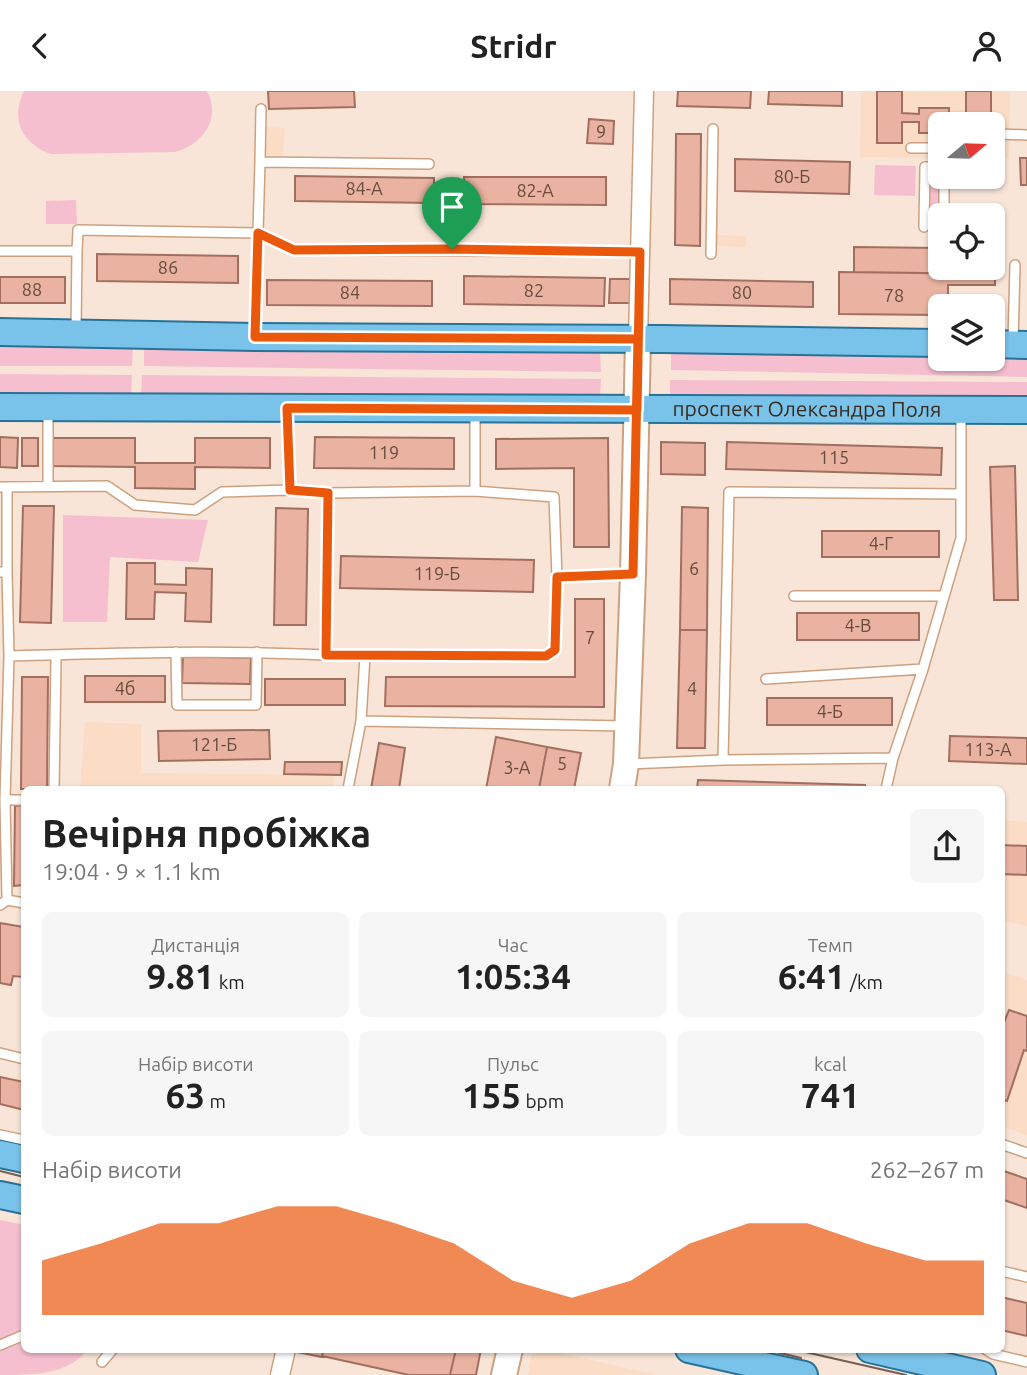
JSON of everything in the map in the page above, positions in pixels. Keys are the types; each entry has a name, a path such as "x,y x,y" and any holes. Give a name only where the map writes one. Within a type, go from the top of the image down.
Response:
{"main road":[{"path":"0,333 928,343"},
{"name":"проспект Олександра Поля","path":"0,407 1027,410"},
{"path":"0,1154 21,1158"},
{"path":"0,1195 21,1199"},
{"path":"707,1353 804,1375"},
{"path":"887,1353 982,1375"}],"street":[{"path":"622,786 628,726 633,574 644,91"},
{"path":"280,1375 285,1353"},
{"path":"504,1375 509,1353"}],"lane":[{"path":"255,337 261,110"},
{"path":"710,254 713,129"},
{"path":"1005,134 1027,135"},
{"path":"911,148 928,148"},
{"path":"260,162 429,164"},
{"path":"924,227 925,167 928,167"},
{"path":"76,333 78,230 258,233 294,250 640,252"},
{"path":"0,251 77,251"},
{"path":"1011,345 1014,265"},
{"path":"48,408 48,487"},
{"path":"287,408 290,490"},
{"path":"475,408 475,491"},
{"path":"887,786 961,538 961,409"},
{"path":"9,656 176,652 546,656 555,650 557,577 554,497 475,491 222,492 195,510 135,505 107,487 4,487 3,572 9,656 3,902 21,903"},
{"path":"723,760 729,492 960,494"},
{"path":"326,655 328,493"},
{"path":"557,577 633,574"},
{"path":"794,596 943,596"},
{"path":"176,652 177,705 256,705 257,652"},
{"path":"349,786 361,721 365,656"},
{"path":"54,786 56,660"},
{"path":"766,679 923,669"},
{"path":"361,721 628,726"},
{"path":"626,764 893,758"},
{"path":"5,800 21,800"},
{"path":"0,1053 21,1058"},
{"path":"0,1135 21,1139"},
{"path":"1005,1145 1027,1153"},
{"path":"1005,1272 1027,1277"},
{"path":"0,1345 21,1336"},
{"path":"102,1362 110,1353"},
{"path":"991,1353 1027,1362"}],"shaded area":[{"path":"24,91 207,91 211,101 211,121 201,137 185,149 175,152 51,154 33,144 21,129 18,111"},
{"path":"861,91 1010,91 1009,159 1005,159 1005,112 928,112 928,158 860,157"},
{"path":"265,127 285,128 283,156 264,155"},
{"path":"875,165 916,166 915,196 874,195"},
{"path":"930,189 939,189 938,203 929,203"},
{"path":"76,200 77,224 46,224 46,201"},
{"path":"717,235 746,236 746,247 716,246"},
{"path":"0,345 133,346 132,366 0,366"},
{"path":"144,346 600,352 601,372 144,366"},
{"path":"671,352 928,356 928,371 1005,371 1005,358 1027,357 1027,377 671,370"},
{"path":"0,374 132,375 131,395 0,395"},
{"path":"142,375 601,379 600,398 141,395"},
{"path":"670,380 1027,382 1027,401 670,398"},
{"path":"63,515 208,520 198,562 110,557 107,622 63,622"},
{"path":"85,722 141,724 141,773 334,775 333,786 80,786"},
{"path":"1005,820 1027,822 1027,926 1005,921"},
{"path":"1005,972 1027,980 1027,1135 1005,1127"},
{"path":"0,1220 21,1224 21,1353 84,1353 71,1364 49,1372 0,1375"},
{"path":"532,1353 561,1353 657,1375 528,1375"}],"building":[{"path":"268,91 354,91 355,107 269,109"},
{"path":"678,91 751,91 750,108 677,106"},
{"path":"769,91 842,91 842,106 768,104"},
{"path":"877,91 902,91 902,113 919,114 919,108 949,108 949,112 928,112 928,133 919,133 919,122 902,122 902,143 877,143"},
{"path":"966,91 991,91 991,112 966,112"},
{"path":"589,119 614,121 613,144 587,143"},
{"path":"676,134 701,134 700,246 675,245"},
{"path":"1020,158 1027,158 1027,185 1021,185"},
{"path":"735,159 850,162 849,194 735,191"},
{"path":"295,176 434,178 434,203 295,201"},
{"path":"464,177 606,177 606,205 464,204"},
{"path":"854,247 928,248 928,273 854,272"},
{"path":"97,254 238,256 238,283 97,281"},
{"path":"839,272 928,273 928,280 995,280 995,285 948,285 948,294 928,294 928,315 839,314"},
{"path":"464,276 605,278 604,306 464,304"},
{"path":"0,277 65,277 65,303 0,303"},
{"path":"610,279 630,279 630,303 609,303"},
{"path":"670,279 813,282 813,307 670,304"},
{"path":"267,280 432,281 432,306 267,305"},
{"path":"0,437 18,438 17,468 0,467"},
{"path":"315,437 454,438 454,469 314,468"},
{"path":"22,438 38,438 38,466 22,466"},
{"path":"52,438 135,438 135,463 195,463 195,438 270,438 270,468 195,467 195,489 135,488 135,467 51,466"},
{"path":"608,438 609,547 574,547 574,468 496,469 496,439"},
{"path":"661,442 705,443 705,475 661,474"},
{"path":"727,442 942,448 941,475 726,469"},
{"path":"1015,466 1018,600 994,600 990,467"},
{"path":"23,506 54,506 51,623 20,622"},
{"path":"682,507 708,508 707,630 680,630"},
{"path":"276,508 308,509 306,625 274,625"},
{"path":"822,531 939,531 939,557 822,557"},
{"path":"341,556 534,560 533,592 340,588"},
{"path":"127,563 155,563 155,584 186,585 186,568 212,569 211,622 185,621 186,593 155,592 154,619 126,619"},
{"path":"575,599 604,599 604,707 385,706 386,677 575,677"},
{"path":"797,613 919,613 919,640 797,640"},
{"path":"680,630 707,630 705,748 677,748"},
{"path":"183,656 251,658 250,684 182,683"},
{"path":"85,676 165,676 165,702 85,702"},
{"path":"22,677 48,677 47,786 21,786"},
{"path":"265,679 345,679 345,705 265,705"},
{"path":"767,698 892,698 892,725 767,725"},
{"path":"269,730 270,759 159,761 158,731"},
{"path":"950,736 1027,738 1027,764 949,761"},
{"path":"496,737 547,747 540,786 487,786"},
{"path":"379,743 405,748 399,786 372,786"},
{"path":"547,747 581,753 575,786 540,786"},
{"path":"285,762 342,762 341,775 284,774"},
{"path":"698,780 865,785 865,786 697,786"},
{"path":"21,805 21,885 14,886 15,806"},
{"path":"1005,845 1027,846 1027,875 1005,874"},
{"path":"0,923 21,926 21,977 13,976 11,985 0,983"},
{"path":"1009,1010 1027,1016 1027,1051 1024,1050 1007,1101 1005,1100 1005,1020"},
{"path":"0,1077 21,1081 21,1109 0,1104"},
{"path":"1005,1171 1027,1179 1027,1208 1005,1200"},
{"path":"1005,1298 1027,1303 1027,1336 1005,1331"},
{"path":"302,1353 323,1353 322,1357"},
{"path":"323,1353 455,1353 450,1375 409,1375 322,1356"},
{"path":"455,1353 480,1353 476,1375 450,1375"}],"tram line":[{"path":"0,1171 21,1176"},
{"path":"780,1353 801,1358"},
{"path":"810,1353 906,1375"}],"route":[{"path":"452,249 294,250 258,233 255,337 638,339 637,410 633,574 557,577 555,650 546,656 326,655 328,493 290,490 287,408 637,410 640,252 452,249"}]}
